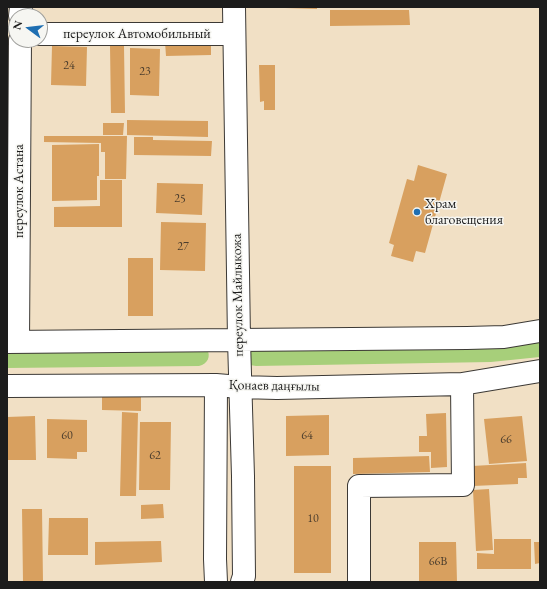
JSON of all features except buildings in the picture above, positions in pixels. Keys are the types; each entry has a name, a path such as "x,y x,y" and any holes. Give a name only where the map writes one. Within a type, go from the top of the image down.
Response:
{"street":[{"name":"переулок Майлыкожа","path":"234,7 239,340 243,476 244,576 242,582"},
{"name":"переулок Автомобильный","path":"48,34 234,34"},
{"name":"переулок Астана","path":"13,342 20,48"},
{"path":"13,342 467,338 504,337 540,331"},
{"name":"Қонаев даңғылы","path":"7,386 216,385 278,388 462,384 540,371"},
{"path":"359,582 359,486 463,485 462,384"},
{"path":"216,385 216,582"}],"green space":[{"path":"540,334 540,357 491,362 256,366 250,365 248,350"},
{"path":"7,346 207,349 209,357 207,362 199,366 7,368"}],"place":[{"name":"Храм благовещения","path":"417,212"}]}
